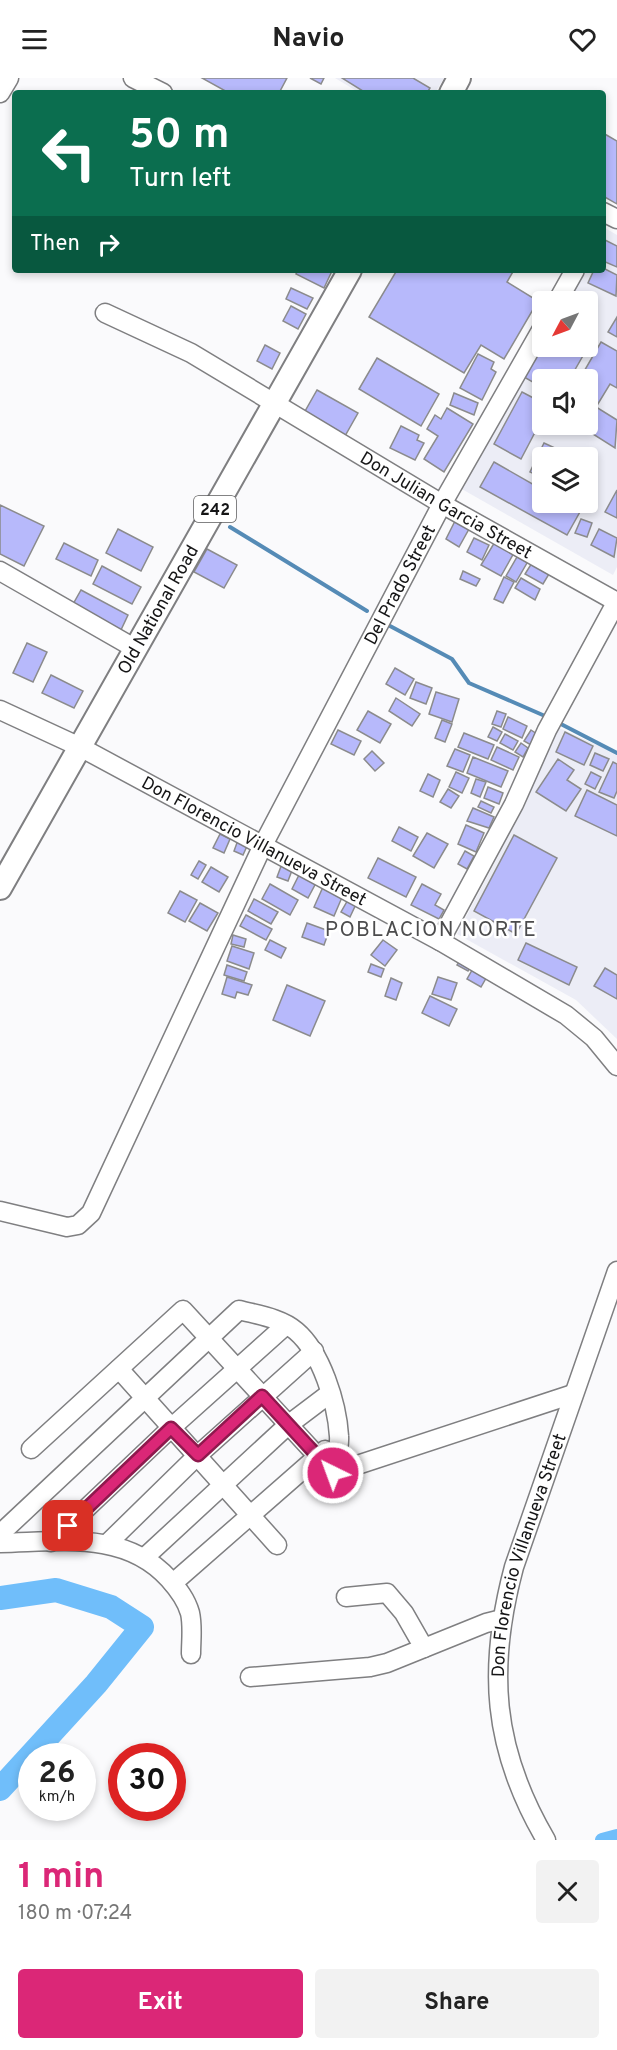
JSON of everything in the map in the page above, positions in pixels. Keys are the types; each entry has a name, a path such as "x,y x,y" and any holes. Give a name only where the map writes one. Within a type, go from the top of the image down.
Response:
{"main road":[{"name":"Old National Road","path":"0,888 348,273"}],"street":[{"path":"0,93 9,78"},
{"path":"133,78 157,90"},
{"path":"563,291 573,273"},
{"name":"Don Julian Garcia Street","path":"105,312 191,353 442,504 617,602"},
{"name":"Del Prado Street","path":"0,1212 67,1227 78,1225 91,1213 263,845 442,504 532,346"},
{"path":"0,571 136,649"},
{"path":"440,941 514,804 548,729 617,602"},
{"name":"Don Florencio Villanueva Street","path":"0,710 80,747 440,941 566,1015 594,1038 617,1066"},
{"name":"Don Florencio Villanueva Street","path":"546,1840 525,1805 504,1736 498,1700 497,1660 502,1619 514,1567 617,1271"},
{"path":"31,1449 183,1310 333,1473"},
{"path":"0,1534 239,1310 286,1325 295,1330 314,1350 322,1365 339,1438 333,1473"},
{"path":"51,1542 171,1428 286,1325"},
{"path":"108,1544 198,1455 314,1350"},
{"path":"119,1369 277,1545"},
{"path":"144,1558 288,1425 330,1394"},
{"path":"333,1473 573,1394"},
{"path":"173,1583 339,1438"},
{"path":"0,1543 108,1544 116,1545 144,1558 173,1583 183,1595 190,1615 191,1654"},
{"path":"346,1596 387,1593 404,1612 424,1648"},
{"path":"250,1677 370,1667 469,1629 502,1619"}],"shaded area":[{"path":"335,78 444,78 437,90 355,90"},
{"path":"606,229 617,235 617,567 613,575 460,488 533,357 598,357 598,291 570,291 580,273 606,273"},
{"path":"557,727 617,754 617,1039 576,1000 457,934 523,809"}],"building":[{"path":"202,78 287,78 281,90 224,90"},
{"path":"310,78 324,78 321,84"},
{"path":"342,78 413,78 430,88 429,90 361,90"},
{"path":"606,135 617,141 617,204 606,198"},
{"path":"606,240 617,246 617,267 606,262"},
{"path":"606,270 617,275 616,296 588,283 593,273 606,273"},
{"path":"296,273 331,273 324,288"},
{"path":"395,273 512,273 507,282 532,297 532,311 504,359 481,345 464,373 369,317"},
{"path":"291,288 313,298 307,309 286,299"},
{"path":"291,306 306,314 298,329 283,321"},
{"path":"617,317 617,337 608,332"},
{"path":"601,342 617,351 617,388 610,384 598,404 598,369 585,369 592,357 598,357 598,347"},
{"path":"265,345 280,353 272,369 257,361"},
{"path":"478,354 494,362 491,369 496,372 482,400 460,388"},
{"path":"536,357 582,357 575,369 532,369 532,382 524,377"},
{"path":"377,358 439,394 421,426 359,389"},
{"path":"317,390 358,413 345,436 304,413"},
{"path":"522,392 532,397 534,435 521,459 494,444"},
{"path":"454,393 478,403 474,415 450,405"},
{"path":"447,408 473,424 444,472 424,459 438,436 427,429 435,415 441,419"},
{"path":"598,408 617,420 615,448 594,435 598,435"},
{"path":"401,426 419,435 417,440 424,443 415,460 390,448"},
{"path":"494,462 532,484 532,513 579,513 567,535 480,487"},
{"path":"617,490 617,518 605,512"},
{"path":"0,505 44,526 24,566 0,554"},
{"path":"581,519 592,523 587,537 575,533"},
{"path":"455,521 469,529 459,547 446,539"},
{"path":"118,529 153,547 141,571 106,553"},
{"path":"599,529 617,538 614,557 591,545"},
{"path":"474,538 489,545 482,560 467,552"},
{"path":"496,540 515,551 501,576 481,565"},
{"path":"64,543 98,560 91,576 56,559"},
{"path":"207,549 237,565 224,588 194,572"},
{"path":"521,550 531,556 516,582 506,576"},
{"path":"535,558 552,569 543,584 525,574"},
{"path":"102,566 141,587 132,604 93,584"},
{"path":"463,571 480,579 476,586 460,579"},
{"path":"504,577 514,582 503,603 494,599"},
{"path":"521,578 540,589 535,600 515,588"},
{"path":"81,590 128,615 120,632 72,606"},
{"path":"27,643 47,652 33,682 13,673"},
{"path":"395,668 414,679 405,695 386,684"},
{"path":"51,675 83,691 74,708 42,693"},
{"path":"416,682 432,688 426,704 410,698"},
{"path":"436,692 459,699 452,722 429,714"},
{"path":"396,698 420,714 412,726 389,711"},
{"path":"368,711 391,724 380,743 357,730"},
{"path":"497,711 506,714 501,727 492,724"},
{"path":"508,717 527,726 522,738 503,729"},
{"path":"442,720 452,724 445,742 435,738"},
{"path":"493,727 502,732 497,741 488,737"},
{"path":"338,730 361,741 354,755 331,744"},
{"path":"531,730 537,734 531,745 524,741"},
{"path":"565,732 593,746 584,765 556,752"},
{"path":"464,733 494,745 488,759 458,747"},
{"path":"505,734 518,741 513,750 500,743"},
{"path":"521,743 528,748 523,757 515,752"},
{"path":"497,747 519,757 513,770 491,760"},
{"path":"455,749 470,755 463,772 447,766"},
{"path":"372,751 384,763 375,771 364,759"},
{"path":"595,753 609,759 603,771 590,765"},
{"path":"473,757 508,771 501,787 467,773"},
{"path":"558,759 574,770 567,780 581,789 566,811 536,792"},
{"path":"613,762 617,764 617,791 614,798 599,792"},
{"path":"456,772 469,778 462,793 449,787"},
{"path":"591,772 601,777 595,789 585,784"},
{"path":"428,774 440,780 433,797 420,791"},
{"path":"476,779 486,782 480,797 471,793"},
{"path":"488,787 503,793 499,804 484,798"},
{"path":"448,789 459,796 451,808 440,802"},
{"path":"587,790 617,805 617,836 575,816"},
{"path":"481,801 494,807 491,813 478,807"},
{"path":"473,808 494,817 489,828 467,821"},
{"path":"466,825 484,833 476,852 458,844"},
{"path":"399,827 418,837 411,851 392,841"},
{"path":"427,833 448,844 434,868 413,856"},
{"path":"220,834 230,839 224,853 213,848"},
{"path":"514,835 557,858 516,934 474,911"},
{"path":"238,840 248,844 243,855 234,851"},
{"path":"465,851 474,856 467,869 458,864"},
{"path":"378,858 416,877 406,897 368,878"},
{"path":"199,861 206,865 198,879 191,875"},
{"path":"283,861 294,865 288,881 277,877"},
{"path":"211,867 228,877 219,892 202,882"},
{"path":"300,873 317,881 308,898 292,889"},
{"path":"270,884 298,900 290,915 262,899"},
{"path":"422,884 441,894 435,905 444,910 439,919 411,905"},
{"path":"323,887 343,895 334,916 314,907"},
{"path":"180,891 197,900 185,922 168,913"},
{"path":"349,898 357,902 350,917 341,912"},
{"path":"254,899 278,912 271,924 248,911"},
{"path":"200,903 218,913 207,931 189,921"},
{"path":"246,915 272,929 266,940 240,926"},
{"path":"307,923 329,931 324,945 302,937"},
{"path":"233,935 246,939 244,947 231,944"},
{"path":"270,940 286,948 281,958 265,950"},
{"path":"383,940 397,950 385,966 371,955"},
{"path":"526,943 577,967 569,985 518,960"},
{"path":"232,946 254,953 249,969 227,961"},
{"path":"463,956 473,962 468,971 457,965"},
{"path":"371,964 384,969 381,977 368,972"},
{"path":"227,965 247,972 244,981 224,975"},
{"path":"475,965 489,973 481,987 467,979"},
{"path":"605,968 617,975 617,999 594,986"},
{"path":"227,977 252,985 248,995 237,992 235,998 222,994"},
{"path":"438,977 457,983 451,1000 432,994"},
{"path":"391,978 402,983 396,1000 385,996"},
{"path":"287,985 325,1001 310,1036 273,1020"},
{"path":"430,996 457,1009 449,1026 422,1013"}],"waterway":[{"path":"230,527 367,611"},
{"path":"390,626 452,659 469,683 545,716"},
{"path":"557,722 617,753"},
{"path":"0,1598 56,1590 111,1607 142,1627 96,1684 0,1789"},
{"path":"602,1840 617,1836"}],"district":[{"name":"POBLACION NORTE","path":"431,929"}],"route":[{"path":"68,1526 171,1428 198,1455 262,1396 333,1473"}]}
